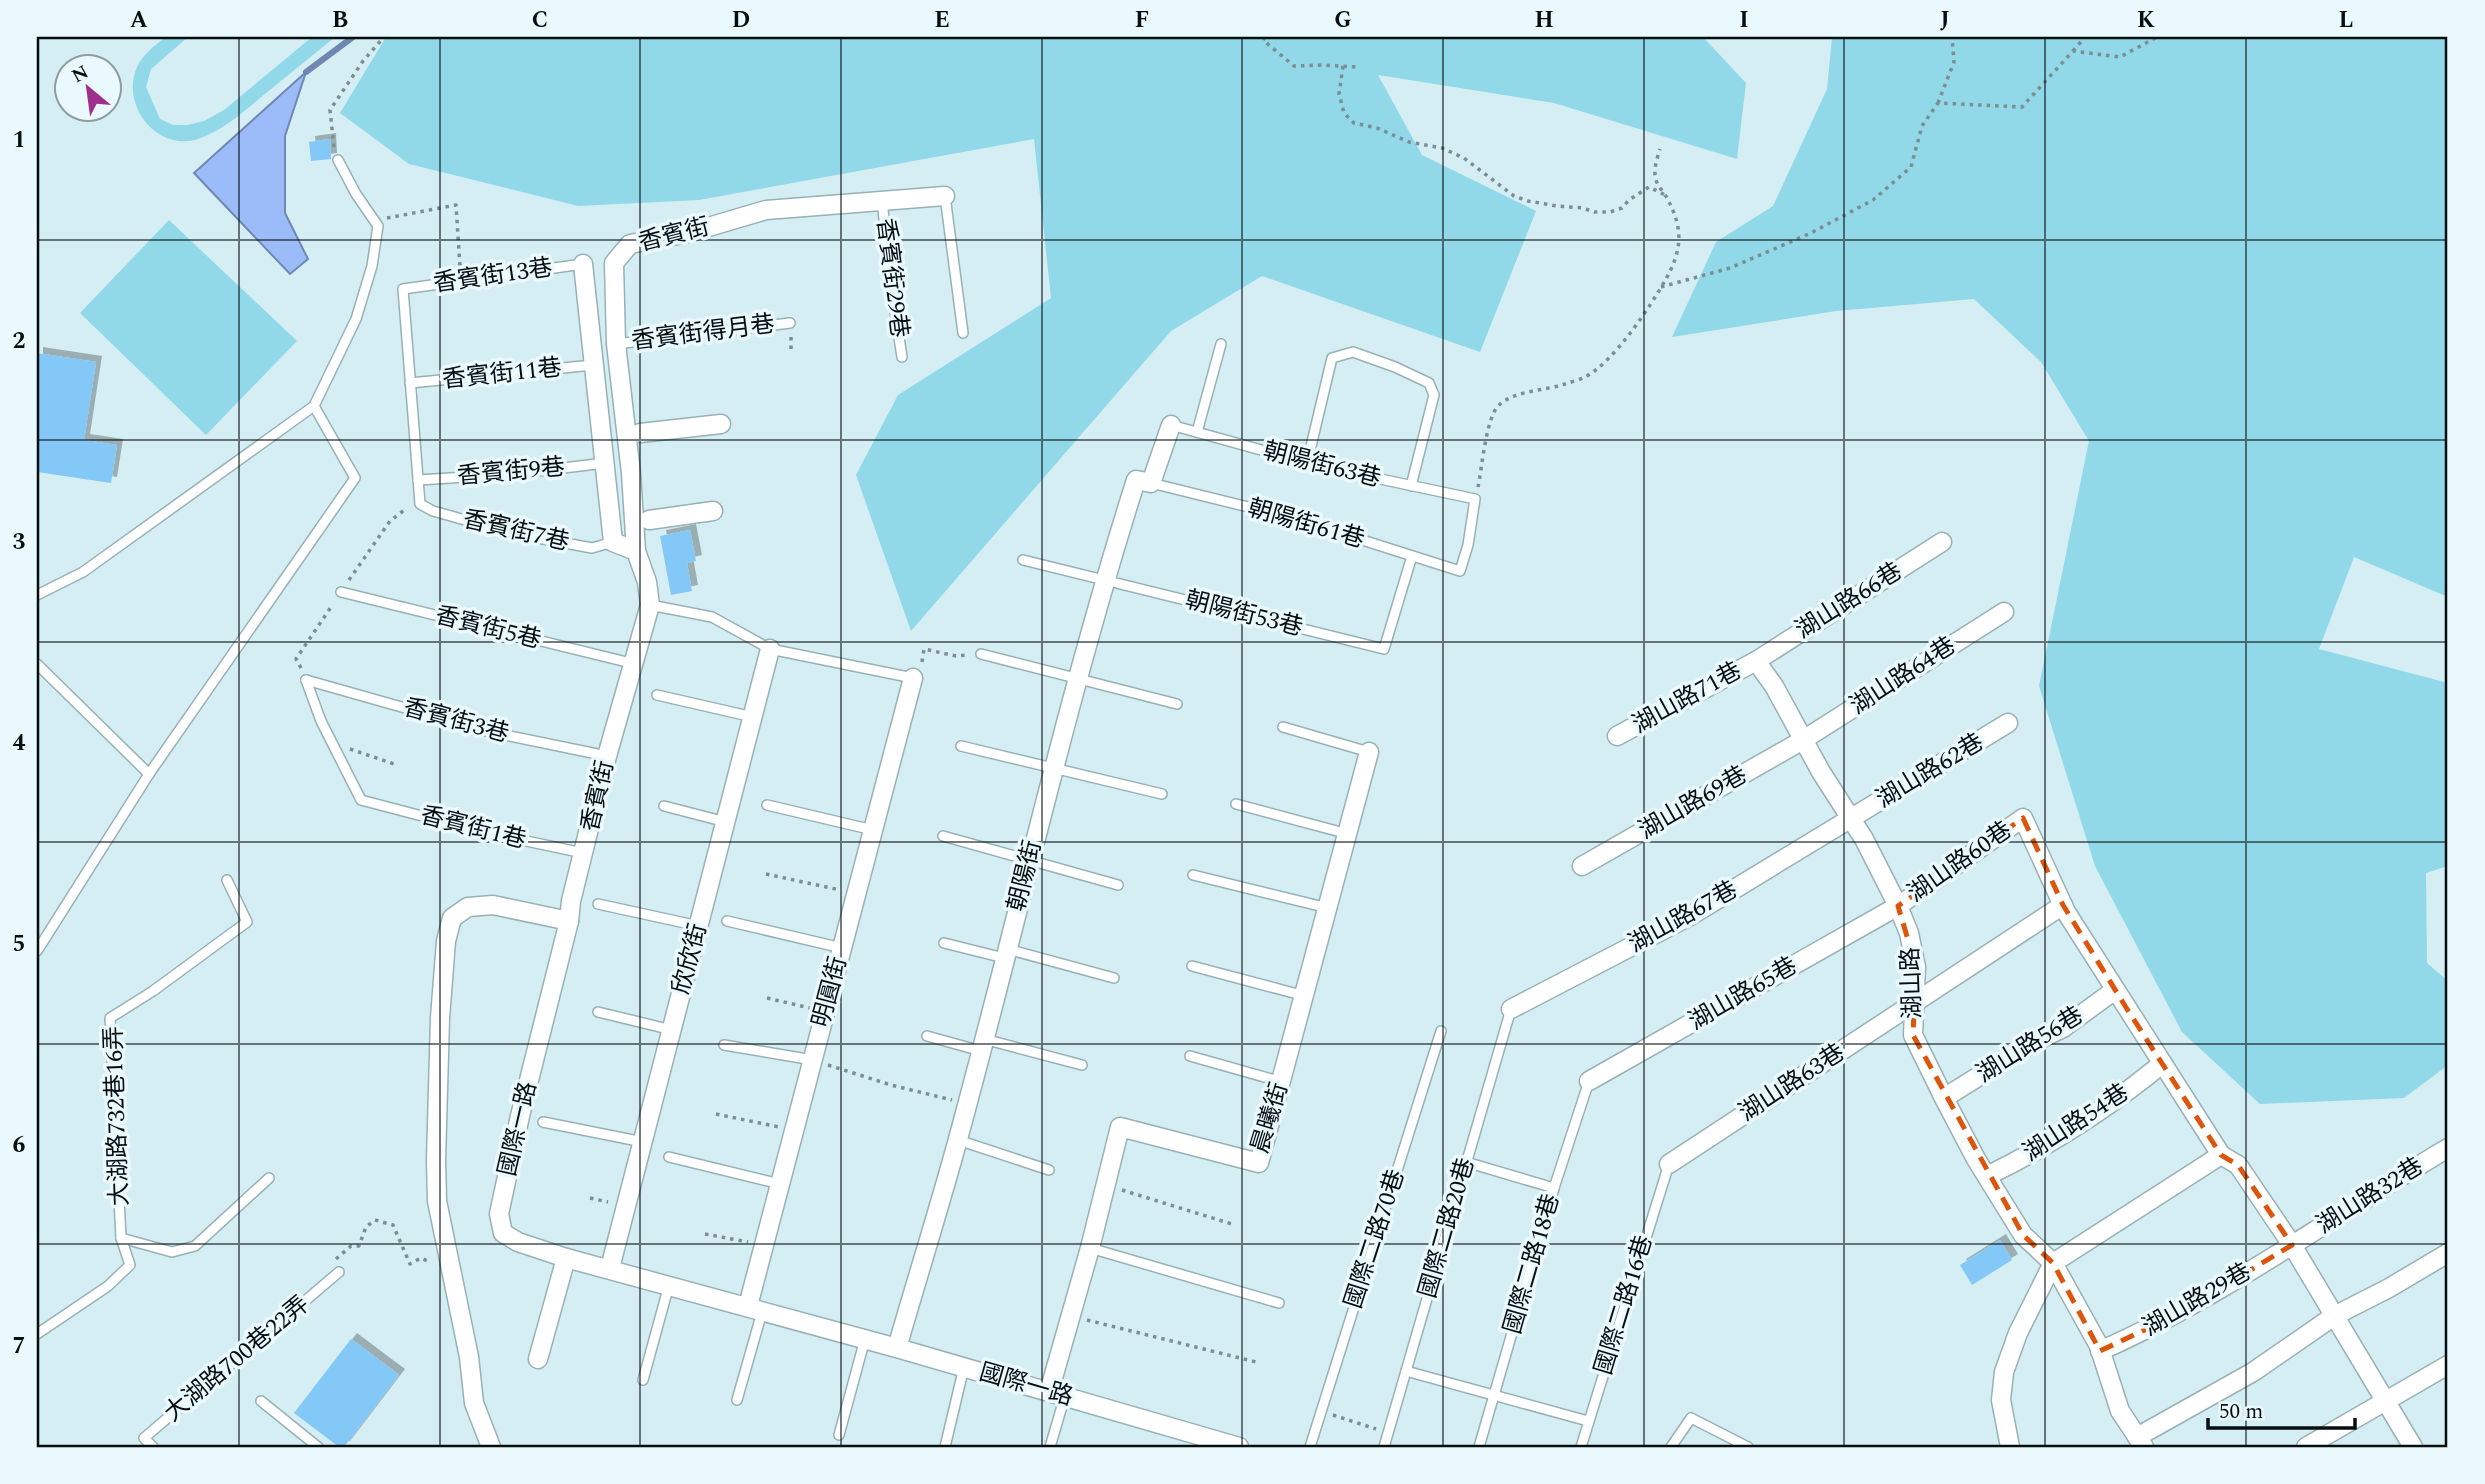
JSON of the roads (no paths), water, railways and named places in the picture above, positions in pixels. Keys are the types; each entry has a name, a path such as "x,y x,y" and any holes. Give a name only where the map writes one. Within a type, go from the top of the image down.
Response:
{"street":[{"name":"香賓街","path":"569,921 607,756 635,664 649,606 647,582 636,551 631,473 616,344 614,263 630,244 688,233 766,210 945,196"},
{"path":"583,264 613,542 636,551"},
{"path":"640,433 720,424"},
{"path":"1150,483 1171,425"},
{"name":"朝陽街","path":"897,1348 968,1103 1053,767 1104,579 1136,480 1150,483"},
{"path":"649,520 713,511"},
{"name":"湖山路66巷","path":"1756,661 1942,542"},
{"name":"湖山路64巷","path":"1803,740 2004,612"},
{"name":"欣欣街","path":"610,1268 770,649"},
{"name":"湖山路71巷","path":"1617,736 1756,661"},
{"name":"湖山路","path":"1756,661 1821,772 1852,818 1898,906 1909,933 1916,967 1913,1035 1944,1098 2023,1235 2053,1263 2100,1351 2120,1411 2141,1442"},
{"name":"明圓街","path":"755,1309 764,1244 913,678"},
{"name":"湖山路62巷","path":"1852,818 2008,723"},
{"name":"湖山路69巷","path":"1582,866 1803,740"},
{"name":"晨曦街","path":"1057,1394 1071,1317 1120,1127 1259,1163 1369,752"},
{"name":"湖山路67巷","path":"1511,1009 1689,916 1852,818"},
{"name":"湖山路60巷","path":"1898,906 2022,818 2063,905"},
{"path":"491,1447 474,1403 469,1357 437,1201 441,1005 446,941 452,918 468,907 493,905 569,921"},
{"path":"2063,905 2221,1155 2238,1165 2292,1245 2413,1447"},
{"name":"湖山路63巷","path":"1669,1164 2063,905"},
{"name":"湖山路65巷","path":"1589,1082 1898,906"},
{"name":"國際一路","path":"569,921 520,1116 499,1214 503,1233 566,1258 897,1348 1239,1447"},
{"name":"湖山路56巷","path":"1944,1098 2032,1043 2063,1028 2115,990"},
{"name":"湖山路54巷","path":"1987,1176 2035,1153 2134,1087 2162,1064"},
{"name":"湖山路32巷","path":"2292,1245 2448,1148"},
{"path":"2011,1447 2001,1400 2004,1372 2018,1333 2053,1263 2221,1155"},
{"name":"湖山路29巷","path":"2100,1351 2174,1315 2292,1245"},
{"path":"2141,1442 2253,1372 2334,1316 2389,1289 2448,1253"},
{"path":"538,1359 566,1258"},
{"path":"2306,1447 2448,1365"}],"lane":[{"path":"37,595 83,572 314,406 356,319 372,267 378,226 356,194 338,160"},
{"path":"945,196 963,333"},
{"name":"香賓街29巷","path":"882,200 902,356"},
{"name":"香賓街13巷","path":"411,383 403,289 583,264"},
{"name":"香賓街得月巷","path":"616,344 790,323"},
{"path":"1197,432 1221,344"},
{"path":"1307,463 1332,358 1353,352 1429,383 1434,395 1411,486"},
{"name":"香賓街11巷","path":"411,383 593,365"},
{"path":"411,383 418,480"},
{"path":"37,951 149,774 355,478 314,406"},
{"name":"朝陽街63巷","path":"1171,425 1307,463 1475,499 1468,545 1460,571"},
{"name":"香賓街9巷","path":"418,480 513,474 605,463"},
{"name":"香賓街7巷","path":"418,480 420,504 433,511 524,536 592,548 613,542"},
{"name":"朝陽街61巷","path":"1150,483 1293,517 1460,571"},
{"name":"朝陽街53巷","path":"1023,560 1384,649 1412,556"},
{"name":"香賓街5巷","path":"341,592 635,664"},
{"path":"649,606 712,617 770,649 913,678"},
{"path":"981,654 1177,704"},
{"path":"37,664 149,774"},
{"name":"香賓街3巷","path":"361,800 321,722 306,680 490,732 607,756"},
{"path":"657,695 752,718"},
{"path":"1283,727 1369,752"},
{"path":"961,746 1161,794"},
{"name":"香賓街1巷","path":"361,800 479,831 585,853"},
{"path":"1236,804 1348,834"},
{"path":"767,805 873,830"},
{"path":"664,806 726,822"},
{"path":"943,836 1118,885"},
{"path":"1193,875 1328,908"},
{"name":"大湖路732巷16弄","path":"37,1334 108,1286 130,1265 121,1238 110,1018 153,991 247,922 227,880"},
{"path":"598,904 699,926"},
{"path":"727,921 842,947"},
{"path":"944,943 1006,953 1114,978"},
{"path":"1192,967 1304,996"},
{"name":"國際二路20巷","path":"1384,1447 1511,1009"},
{"path":"598,1012 672,1030"},
{"name":"國際二路70巷","path":"1310,1447 1441,1031"},
{"path":"927,1036 1082,1065"},
{"path":"724,1045 813,1060"},
{"path":"1190,1056 1282,1082"},
{"name":"國際二路18巷","path":"1479,1447 1554,1188 1589,1082"},
{"path":"543,1122 643,1142"},
{"path":"958,1140 1049,1170"},
{"path":"670,1157 780,1184"},
{"path":"1466,1162 1554,1188"},
{"name":"國際二路16巷","path":"1581,1447 1669,1164"},
{"path":"121,1238 172,1252 195,1246 269,1178"},
{"path":"1090,1248 1279,1303"},
{"name":"大湖路700巷22弄","path":"153,1447 144,1438 339,1272"},
{"path":"643,1380 669,1286"},
{"path":"737,1400 755,1309"},
{"path":"839,1435 864,1339"},
{"path":"945,1447 964,1367"},
{"path":"1405,1371 1588,1421"},
{"path":"1050,1447 1057,1394"},
{"path":"261,1401 318,1447"},
{"path":"1671,1447 1691,1418 1748,1447"}],"waterway":[{"path":"306,72 353,37"}]}
